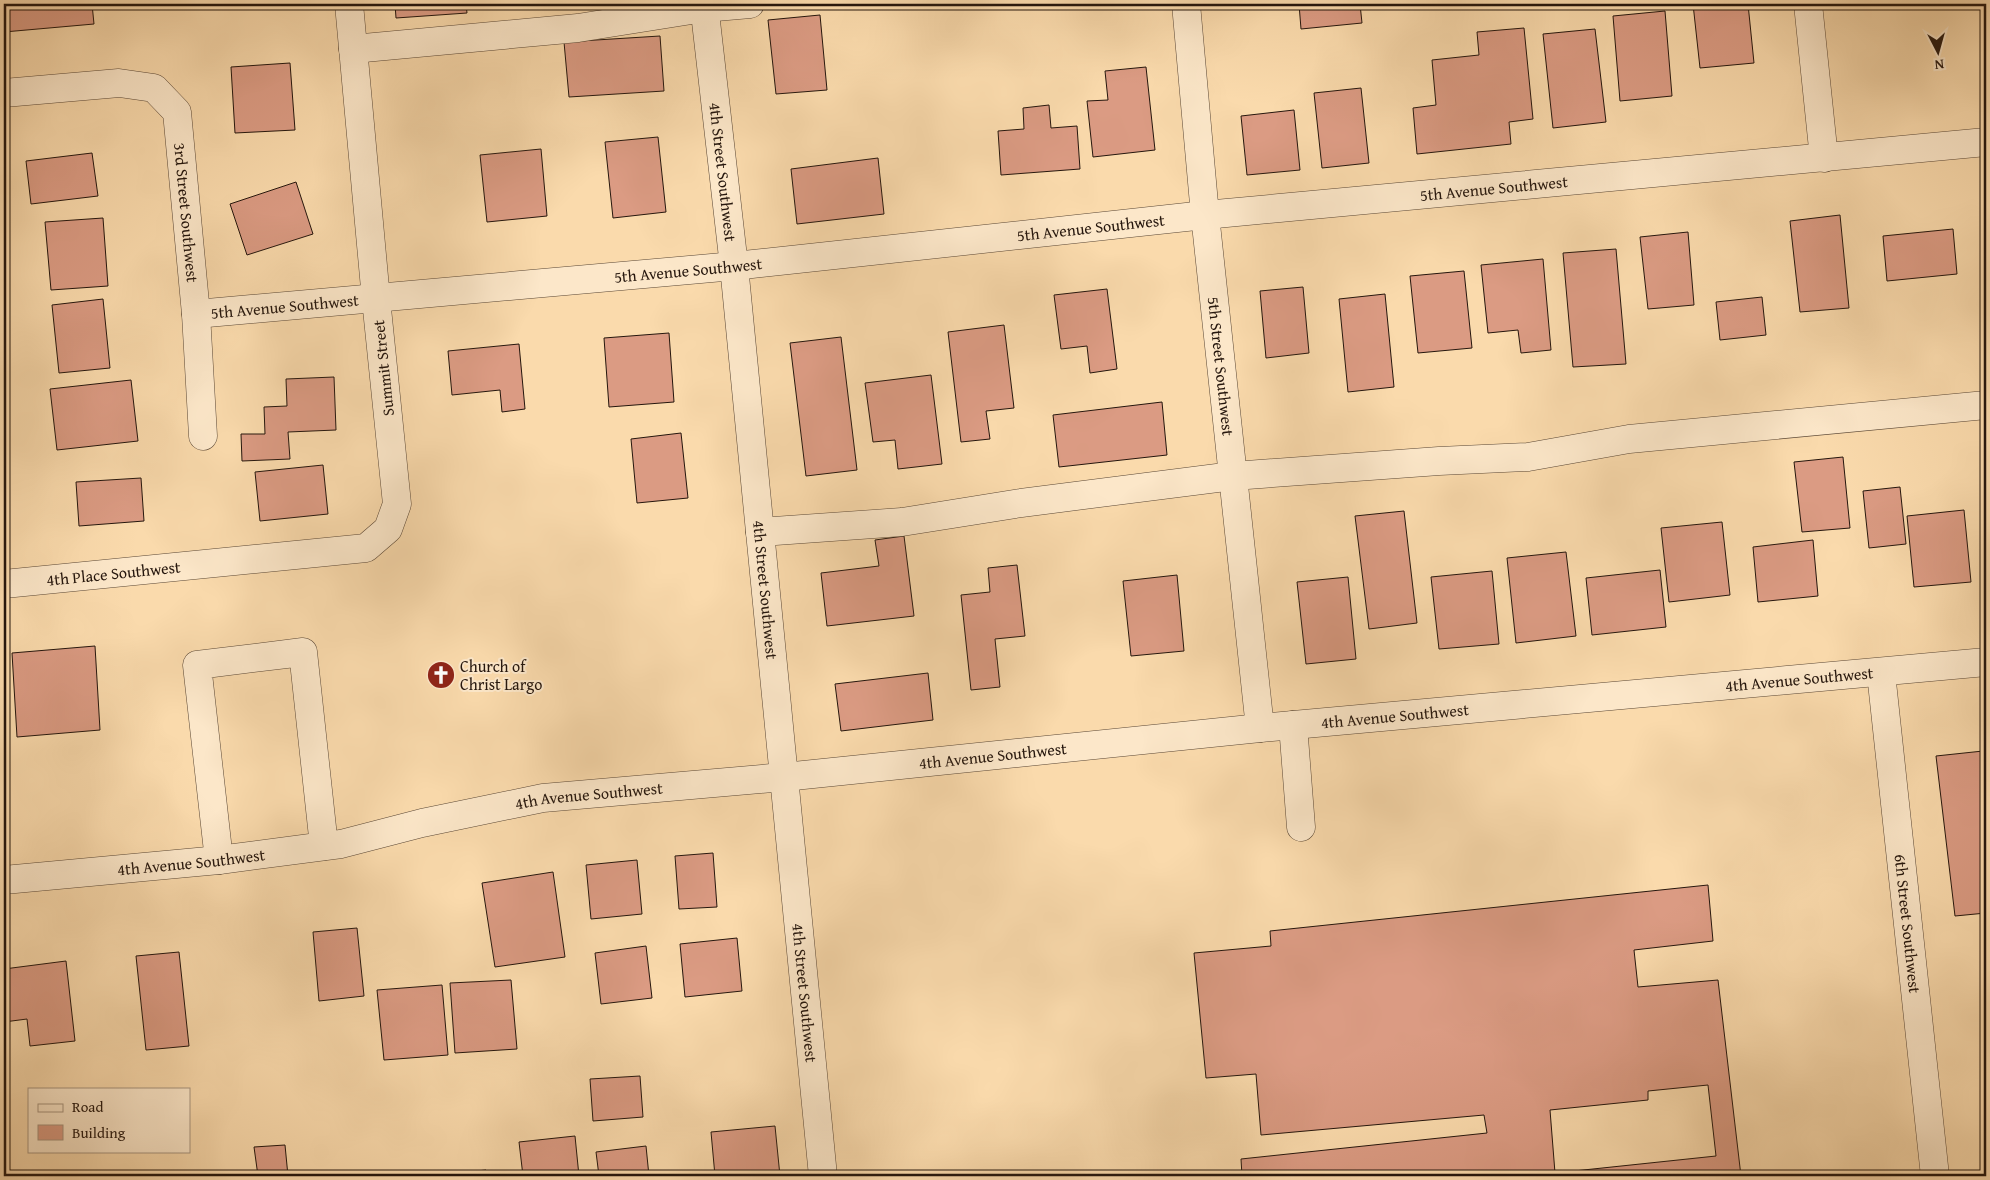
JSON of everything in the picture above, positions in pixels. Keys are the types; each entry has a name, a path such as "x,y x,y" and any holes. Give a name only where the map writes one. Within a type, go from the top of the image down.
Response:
{"street":[{"name":"Summit Street","path":"224,562 366,548 388,529 397,504 349,4"},
{"path":"353,49 578,28 704,6 750,4"},
{"name":"5th Street Southwest","path":"1186,4 1205,215 1260,728"},
{"path":"1808,4 1824,158"},
{"name":"4th Street Southwest","path":"704,6 734,266 823,1176"},
{"name":"3rd Street Southwest","path":"4,93 119,83 154,88 177,112 196,314 203,436"},
{"name":"5th Avenue Southwest","path":"196,314 734,266 1205,215 1986,142"},
{"path":"760,532 902,522 1030,502 1233,476 1528,456 1629,439 1986,405"},
{"name":"4th Place Southwest","path":"4,584 224,562"},
{"path":"219,860 197,665 303,652 324,846"},
{"name":"4th Avenue Southwest","path":"4,880 219,860 341,844 422,823 543,798 784,777 1260,728 1986,662"},
{"name":"6th Street Southwest","path":"1880,673 1936,1176"},
{"path":"1293,725 1300,827"}],"building":[{"path":"4,4 92,4 94,24 4,32"},
{"path":"395,4 466,4 467,13 396,18"},
{"path":"1299,4 1360,4 1362,23 1301,29"},
{"path":"1693,4 1748,4 1754,63 1700,68"},
{"path":"1665,11 1672,96 1620,101 1613,16"},
{"path":"820,15 827,90 776,94 768,20"},
{"path":"1524,28 1533,119 1509,122 1511,144 1417,154 1413,108 1436,105 1432,60 1479,55 1477,32"},
{"path":"1595,29 1606,122 1553,128 1543,34"},
{"path":"660,36 664,91 569,97 564,42"},
{"path":"290,63 295,130 235,133 231,67"},
{"path":"1146,67 1155,150 1093,157 1087,101 1108,100 1105,71"},
{"path":"1361,88 1369,163 1322,168 1314,93"},
{"path":"1049,105 1051,128 1077,126 1080,169 1001,175 998,131 1024,129 1023,108"},
{"path":"1294,110 1300,170 1247,175 1241,116"},
{"path":"658,137 666,212 613,218 605,142"},
{"path":"541,149 547,216 487,222 480,155"},
{"path":"92,153 98,196 31,204 26,161"},
{"path":"878,158 884,214 797,224 791,169"},
{"path":"296,182 313,234 247,255 230,204"},
{"path":"1840,215 1849,308 1800,312 1790,221"},
{"path":"103,218 108,286 51,290 45,222"},
{"path":"1953,229 1957,274 1887,281 1883,236"},
{"path":"1688,232 1694,305 1648,309 1640,237"},
{"path":"1616,249 1626,364 1573,367 1563,253"},
{"path":"1543,259 1551,350 1521,353 1518,330 1488,333 1481,265"},
{"path":"1464,271 1472,348 1418,353 1410,276"},
{"path":"1303,287 1309,353 1266,358 1260,291"},
{"path":"1107,289 1117,369 1090,373 1087,346 1061,349 1054,295"},
{"path":"1385,294 1394,387 1348,392 1339,299"},
{"path":"1762,297 1766,335 1720,340 1716,302"},
{"path":"103,299 110,368 59,373 52,305"},
{"path":"1004,325 1014,408 986,411 990,439 961,442 948,332"},
{"path":"669,333 674,402 609,407 604,338"},
{"path":"841,337 857,470 806,476 790,343"},
{"path":"519,344 525,409 502,412 500,390 452,395 448,351"},
{"path":"931,375 942,464 898,469 895,440 873,442 865,383"},
{"path":"334,377 336,430 288,432 290,459 242,461 241,434 265,434 264,407 287,406 286,379"},
{"path":"131,380 138,441 57,450 50,389"},
{"path":"1162,402 1167,455 1059,467 1053,415"},
{"path":"681,433 688,498 637,503 631,439"},
{"path":"1843,457 1850,528 1802,532 1794,462"},
{"path":"323,465 328,514 260,521 255,472"},
{"path":"141,478 144,521 79,526 76,482"},
{"path":"1900,487 1906,544 1869,548 1863,491"},
{"path":"1964,510 1971,582 1914,587 1907,516"},
{"path":"1404,511 1417,623 1369,629 1355,516"},
{"path":"1722,522 1730,595 1669,602 1661,528"},
{"path":"904,536 914,616 827,626 821,573 879,566 875,540"},
{"path":"1813,540 1818,596 1758,602 1753,547"},
{"path":"1566,552 1576,636 1516,643 1507,558"},
{"path":"1017,565 1025,636 995,639 1000,687 971,690 961,595 990,592 988,568"},
{"path":"1660,570 1666,627 1592,635 1586,578"},
{"path":"1492,571 1499,644 1439,649 1431,577"},
{"path":"1177,575 1184,651 1131,656 1123,581"},
{"path":"1348,577 1356,659 1306,664 1297,582"},
{"path":"95,646 100,730 17,737 12,653"},
{"path":"928,673 933,720 841,731 835,684"},
{"path":"1983,751 1986,779 1986,913 1955,916 1936,756"},
{"path":"713,853 717,907 679,909 675,856"},
{"path":"637,860 642,914 591,919 586,865"},
{"path":"553,872 565,957 495,967 482,883"},
{"path":"1708,885 1713,941 1634,950 1638,987 1718,980 1741,1176 1242,1176 1241,1159 1487,1133 1484,1115 1261,1135 1256,1074 1206,1078 1194,953 1271,946 1270,931","holes":["1708,1085 1716,1156 1555,1173 1550,1110 1648,1100 1648,1091"]},
{"path":"357,928 364,996 319,1001 313,932"},
{"path":"737,938 742,991 685,997 680,944"},
{"path":"646,946 652,998 601,1004 595,953"},
{"path":"179,952 189,1046 146,1050 136,956"},
{"path":"66,961 75,1041 30,1046 27,1019 4,1022 4,969"},
{"path":"511,980 517,1049 455,1053 450,983"},
{"path":"442,985 448,1055 384,1060 377,990"},
{"path":"640,1076 643,1117 593,1121 590,1079"},
{"path":"775,1126 780,1176 715,1176 711,1132"},
{"path":"575,1136 579,1176 523,1176 519,1142"},
{"path":"285,1145 288,1176 258,1176 254,1147"},
{"path":"646,1146 649,1176 599,1176 596,1152"},
{"path":"486,1170 487,1176 427,1176"}],"place":[{"name":"Church of Christ Largo","path":"441,675"}]}
